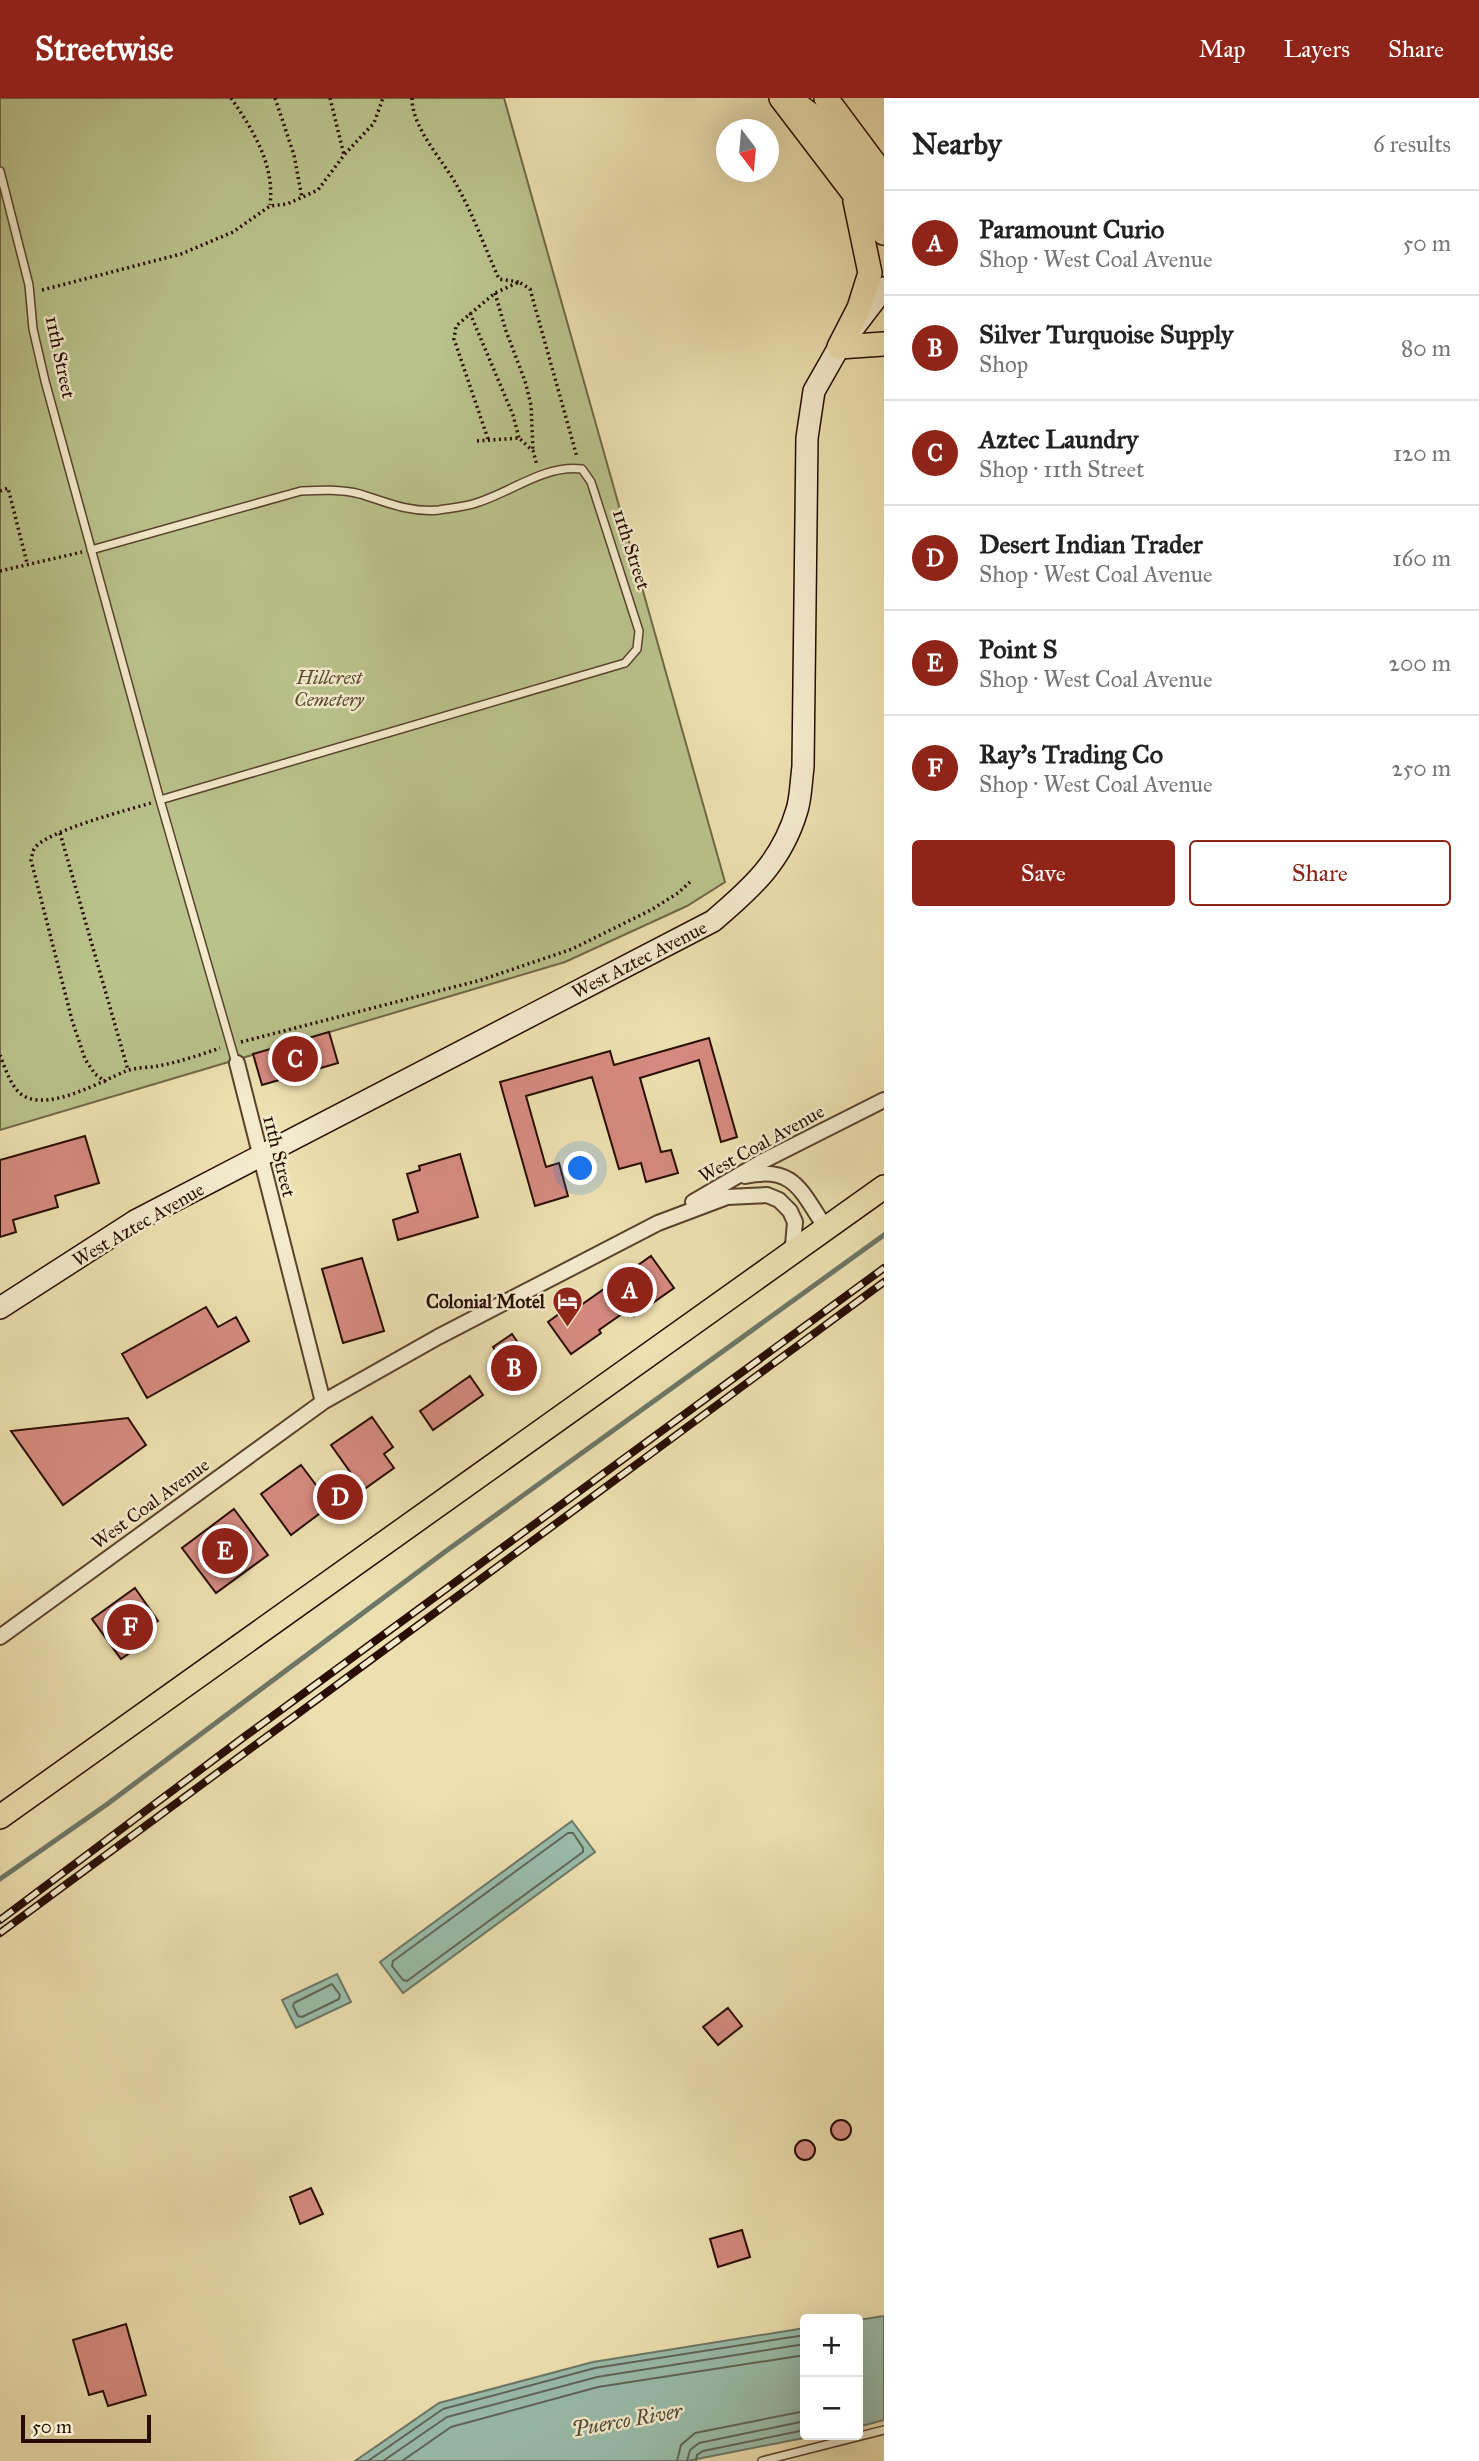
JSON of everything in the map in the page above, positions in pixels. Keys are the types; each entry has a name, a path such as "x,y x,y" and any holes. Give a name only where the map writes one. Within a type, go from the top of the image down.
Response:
{"main road":[{"path":"781,98 884,233"},
{"path":"789,98 819,121 884,206"},
{"path":"827,100 884,163"},
{"path":"827,100 884,176"},
{"path":"839,347 859,308 870,273 854,195"},
{"name":"West Aztec Avenue","path":"0,1308 135,1221 713,921 757,883 780,850 797,810 803,767 807,438 814,391 839,347 884,288"},
{"path":"839,347 884,344"},
{"path":"0,1816 884,1186"}],"street":[{"name":"11th Street","path":"237,1063 323,1402"},
{"name":"West Coal Avenue","path":"0,1637 323,1402 438,1337 658,1223 763,1161 884,1100"},
{"path":"734,1178 764,1172 785,1177 800,1190 826,1228"},
{"path":"658,1223 727,1197 766,1195 779,1200 790,1211 795,1222 793,1245 781,1260"}],"lane":[{"name":"11th Street","path":"0,172 30,294 33,329 45,381 160,800 237,1063"},
{"path":"91,550 301,491 327,490 358,494 400,508 436,510 477,503 569,467 582,469"},
{"name":"11th Street","path":"160,800 625,663 637,649 639,631 591,482 582,469"},
{"path":"762,2461 884,2430"}],"path":[{"path":"231,98 250,126 270,174 270,206"},
{"path":"275,98 294,155 302,198"},
{"path":"330,98 344,155"},
{"path":"30,294 181,254 233,232 270,206 287,204 318,190 344,155 374,123 383,98"},
{"path":"412,98 412,107 422,130 458,187 499,279 519,282 530,289 573,447 582,469"},
{"path":"488,439 454,339 456,326 495,293 519,282"},
{"path":"495,293 531,405 533,451 540,477"},
{"path":"470,313 513,415 519,438 533,451"},
{"path":"477,441 519,438"},
{"path":"0,491 8,488 27,564"},
{"path":"0,571 91,550"},
{"path":"106,1082 95,1074 85,1059 72,1020 31,860 34,849 47,838 160,800"},
{"path":"60,832 128,1070"},
{"path":"0,1055 10,1079 22,1096 34,1100 54,1098 106,1082 128,1070 184,1060 231,1045 481,980 572,949 652,910 690,882"}],"green space":[{"name":"Hillcrest Cemetery","path":"0,98 504,98 725,882 687,906 565,962 0,1130"}],"water":[{"path":"572,1821 595,1852 403,1993 380,1962"},
{"path":"337,1974 351,2002 296,2028 282,2000"},
{"path":"884,2316 884,2420 863,2426 863,2377 863,2319"},
{"name":"Puerco River","path":"800,2329 800,2439 687,2461 355,2461 439,2403 593,2362"}],"building":[{"path":"329,1032 338,1063 262,1085 253,1054"},
{"path":"709,1038 737,1137 721,1142 699,1060 640,1078 661,1152 671,1150 678,1173 646,1182 641,1163 619,1169 592,1077 526,1096 546,1167 559,1163 568,1196 535,1206 500,1082 610,1051 614,1065"},
{"path":"85,1136 99,1183 55,1196 58,1207 13,1220 16,1232 0,1237 0,1160"},
{"path":"460,1154 478,1217 398,1240 393,1220 418,1212 407,1174 420,1170 419,1166"},
{"path":"651,1256 674,1288 634,1316 629,1309 571,1354 548,1322 578,1300 581,1305"},
{"path":"362,1258 384,1331 343,1343 322,1269"},
{"path":"206,1307 218,1327 236,1317 249,1341 147,1398 122,1354"},
{"path":"512,1334 538,1372 519,1384 493,1347"},
{"path":"470,1376 483,1395 433,1430 420,1411"},
{"path":"372,1417 393,1447 384,1454 394,1468 363,1490 331,1445"},
{"path":"128,1418 146,1445 63,1505 11,1431"},
{"path":"301,1465 331,1505 291,1535 261,1494"},
{"path":"234,1509 268,1555 216,1593 182,1548"},
{"path":"135,1588 158,1621 146,1629 152,1637 121,1659 92,1619"},
{"path":"728,2008 742,2026 718,2045 703,2027"},
{"path":"841,2120 848,2123 851,2130 848,2137 841,2140 834,2137 831,2130 834,2123"},
{"path":"801,2140 809,2140 815,2150 809,2160 801,2160 795,2154 795,2146"},
{"path":"311,2188 323,2214 300,2224 290,2197"},
{"path":"742,2230 750,2257 718,2267 710,2239"},
{"path":"126,2324 146,2395 108,2406 103,2391 89,2395 73,2340"}],"waterway":[{"path":"0,1879 106,1805 446,1551 884,1235"}],"railway":[{"path":"0,1920 244,1737 884,1268"},
{"path":"0,1933 884,1282"}],"place":[{"name":"Aztec Laundry","path":"295,1059"},
{"name":"Paramount Curio","path":"630,1290"},
{"name":"Colonial Motel","path":"568,1328"},
{"name":"Silver Turquoise Supply","path":"514,1368"},
{"name":"Desert Indian Trader","path":"340,1497"},
{"name":"Point S","path":"225,1551"},
{"name":"Ray's Trading Co","path":"130,1627"}]}
